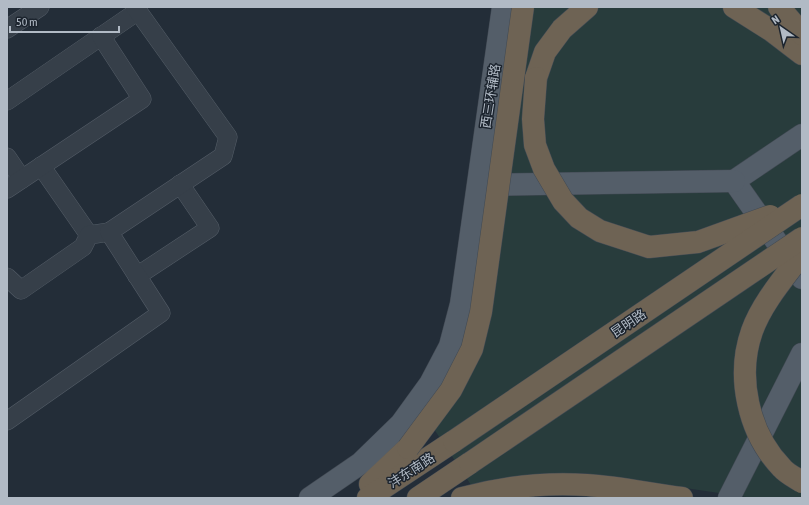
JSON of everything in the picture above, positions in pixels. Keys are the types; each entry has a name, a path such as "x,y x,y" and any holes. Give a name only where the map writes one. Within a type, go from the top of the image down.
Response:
{"highway":[{"path":"357,498 408,448 451,390 472,349 481,312 523,7"},
{"path":"587,7 562,30 546,52 536,78 533,119 535,145 544,169 563,202 579,218 600,231 649,247 698,242 802,205"},
{"path":"734,7 772,31 802,54"},
{"path":"779,7 802,34"},
{"name":"昆明路","path":"454,441 802,205"},
{"name":"昆明路","path":"470,463 802,238"},
{"path":"802,254 770,298 752,330 745,359 744,383 755,424 768,450 783,469 802,482"},
{"name":"沣东南路","path":"368,498 454,441"},
{"name":"沣东南路","path":"418,498 470,463"},
{"path":"471,496 517,486 550,484 588,485 682,498"}],"main road":[{"name":"西三环辅路","path":"310,498 361,463 401,424 430,384 450,346 461,304 477,185 504,7"},
{"path":"477,185 734,181 802,135"},
{"path":"734,181 802,278"},
{"path":"729,498 802,354"}],"lane":[{"path":"7,29 40,7"},
{"path":"7,101 101,36 137,9 228,136 223,156 109,232 89,235"},
{"path":"7,189 142,99 101,36"},
{"path":"7,157 22,179"},
{"path":"41,166 89,235"},
{"path":"137,276 210,228 180,184"},
{"path":"7,421 161,313 109,232"},
{"path":"7,276 21,290 83,247 89,235"}],"green space":[{"path":"513,7 802,7 802,498 753,498 583,473 546,474 499,479 471,485 422,411 442,374"}]}
